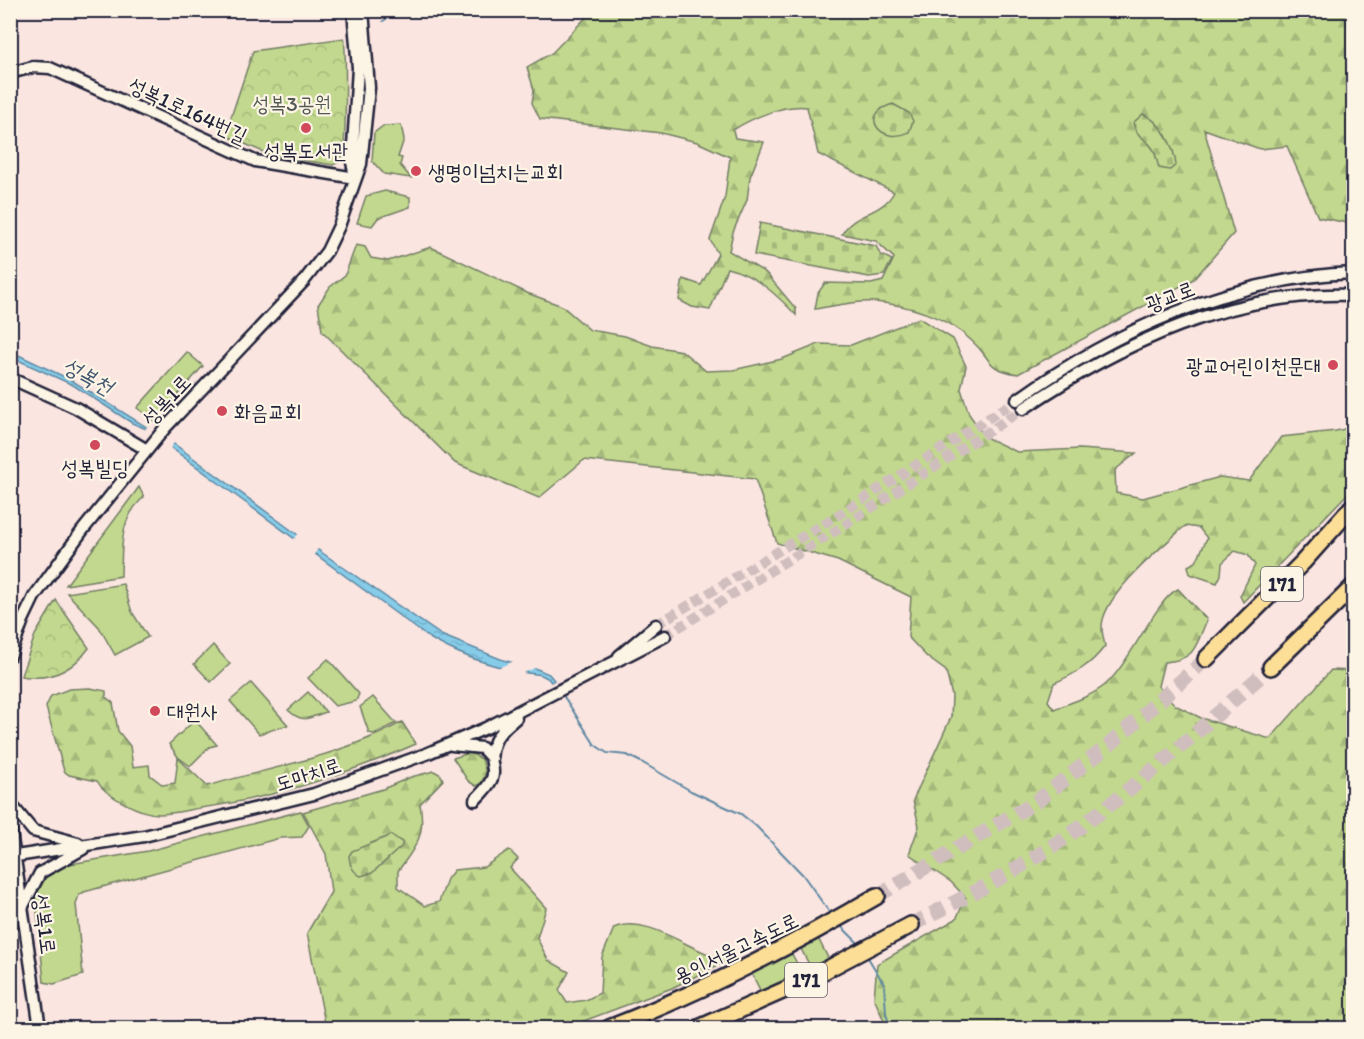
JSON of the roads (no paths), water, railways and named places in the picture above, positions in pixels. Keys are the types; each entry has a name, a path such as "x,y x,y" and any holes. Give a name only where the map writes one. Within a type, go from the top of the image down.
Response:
{"highway":[{"name":"171","path":"1206,659 1303,562 1353,505"},
{"name":"171","path":"1271,667 1353,586"},
{"name":"용인서울고속도로","path":"609,1029 679,1000 788,948 878,896"},
{"name":"171","path":"699,1029 795,986 911,925"}],"main road":[{"name":"성복1로","path":"354,10 358,68 352,162 355,178"},
{"name":"성복1로","path":"10,656 34,597 82,531 165,428 317,265 339,226 361,164 369,88 363,10"},
{"name":"성복1로164번길","path":"10,73 33,67 50,68 157,119 255,161 355,178"},
{"name":"광교로","path":"1353,273 1277,283 1238,292 1177,313 1115,340 1020,405 1101,360 1163,330 1249,305 1303,297 1353,295"},
{"path":"10,378 78,409 150,446"},
{"path":"600,671 656,625"},
{"path":"600,671 665,636"},
{"name":"도마치로","path":"12,856 90,846 271,806 314,794 448,745 523,712 600,671"},
{"path":"475,800 488,788 494,777 492,759 496,740 523,712"},
{"path":"448,745 482,748 492,759"},
{"path":"10,803 33,831 90,846"},
{"name":"성복1로","path":"10,825 12,856 23,906 40,1029"},
{"path":"23,906 40,873 90,846"}],"water":[{"path":"10,351 71,380 177,446 321,552 441,635 503,660 537,669 549,674 554,680 551,682 542,675 525,673 473,659 428,637 144,428 132,423 73,385 13,358"}],"waterway":[{"path":"383,21 401,10"},
{"path":"561,692 595,745 607,753 627,755 643,763 691,791 741,814 756,826 803,875 832,916"},
{"path":"840,925 861,946"},
{"path":"867,956 884,984 886,1013 890,1028"}],"tunnel":[{"path":"656,625 843,512 1017,400"},
{"path":"665,636 848,523 1023,409"},
{"path":"877,896 1037,801 1108,746 1206,659"},
{"path":"911,925 989,884 1063,839 1117,799 1271,667"}],"place":[{"name":"성복도서관","path":"306,128"},
{"name":"생명이넘치는교회","path":"416,171"},
{"name":"광교어린이천문대","path":"1333,365"},
{"name":"화음교회","path":"222,411"},
{"name":"성복빌딩","path":"95,445"},
{"name":"대원사","path":"155,711"}],"park label":[{"name":"성복3공원","path":"292,103"}],"water label":[{"name":"성복천","path":"88,376"}]}
